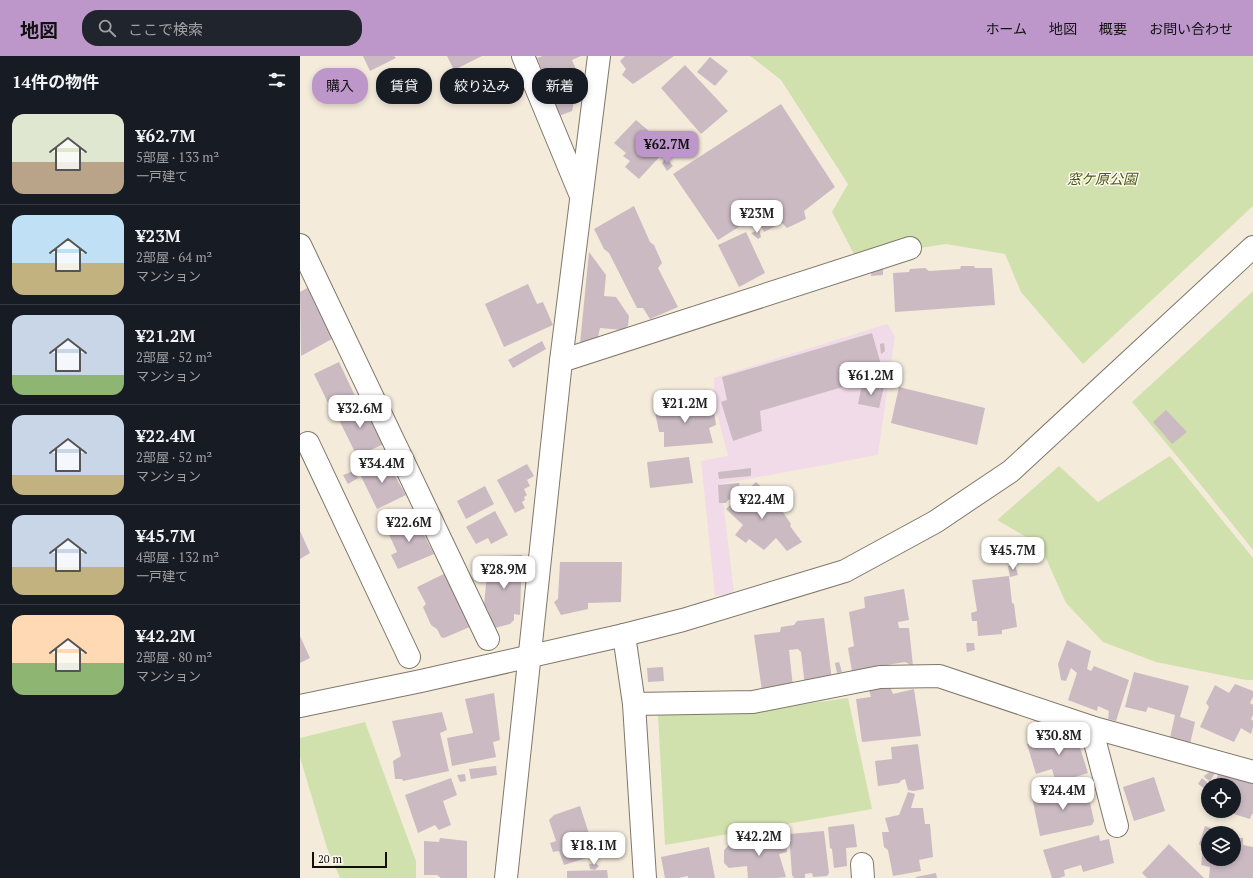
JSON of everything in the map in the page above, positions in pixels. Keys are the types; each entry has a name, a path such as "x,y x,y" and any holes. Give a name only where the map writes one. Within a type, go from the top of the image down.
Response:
{"street":[{"path":"523,56 582,197"},
{"path":"506,878 561,361 599,56"},
{"path":"300,245 488,640"},
{"path":"300,706 421,681 624,635 683,620 845,571 935,522 1011,471 1253,247"},
{"path":"561,361 910,248"},
{"path":"303,439 409,657"},
{"path":"624,635 634,704 645,878"},
{"path":"634,704 753,702 880,677 939,676 1091,727 1253,772"},
{"path":"1091,727 1117,826"}],"shaded area":[{"path":"887,324 895,336 878,455 721,484 734,593 715,596 701,461 728,456 714,402 714,378"}],"green space":[{"name":"窓ケ原公園","path":"750,56 1253,56 1253,206 1083,364 1021,292 1005,254 946,244 856,258 832,212 848,184 781,80"},
{"path":"1253,291 1253,550 1132,402"},
{"path":"1170,456 1253,558 1253,680 1246,680 1156,662 1103,642 1066,603 1040,545 997,520 1059,466 1098,502"},
{"path":"848,698 872,809 665,845 658,715 754,711"},
{"path":"365,722 416,861 416,878 340,878 327,848 300,757 300,738"}],"building":[{"path":"363,56 394,56 396,58 376,68 370,71"},
{"path":"447,56 482,56 458,68 453,68"},
{"path":"543,56 581,56 572,60 575,68 541,68 537,58"},
{"path":"625,56 674,56 633,84 622,75 626,69 620,61"},
{"path":"710,57 728,71 715,86 697,72"},
{"path":"685,65 728,111 701,134 661,88"},
{"path":"554,104 573,104 572,111 559,116"},
{"path":"781,104 835,187 804,211 806,219 787,228 782,223 764,232 756,216 718,240 673,174"},
{"path":"636,120 650,132 643,137 663,153 639,179 625,167 630,161 623,156 626,153 614,143"},
{"path":"666,158 673,166 667,171 662,163"},
{"path":"634,206 650,242 654,245 662,263 658,268 678,307 650,319 643,308 637,308 609,253 604,249 594,229"},
{"path":"759,230 761,237 758,239 751,233"},
{"path":"746,232 765,273 739,287 718,245"},
{"path":"589,252 606,275 604,296 616,297 629,316 628,326 622,330 600,328 598,337 580,344"},
{"path":"961,266 992,268 995,305 895,312 893,273 909,272 910,269 925,268 929,271 960,269"},
{"path":"872,269 883,269 883,275 871,276"},
{"path":"528,284 537,304 543,302 553,325 504,347 485,304"},
{"path":"309,287 332,339 301,356 300,292"},
{"path":"872,333 884,375 760,411 762,431 733,441 721,402 727,400 722,377"},
{"path":"542,341 546,349 513,368 508,360"},
{"path":"884,343 885,351 881,354 880,344"},
{"path":"339,362 355,396 330,407 314,374"},
{"path":"862,385 884,387 879,408 858,404"},
{"path":"899,387 985,408 977,445 891,423"},
{"path":"362,402 384,444 357,456 336,414"},
{"path":"692,402 695,407 713,405 716,425 709,428 713,443 664,447 664,432 659,432 654,407"},
{"path":"1166,410 1187,432 1172,444 1153,422"},
{"path":"689,457 693,483 650,488 647,462"},
{"path":"385,459 406,495 377,509 359,472"},
{"path":"527,464 534,476 527,480 530,486 524,489 527,495 524,497 525,500 522,502 525,508 515,513 497,480"},
{"path":"751,468 751,476 719,479 718,472"},
{"path":"354,471 358,478 348,484 343,475"},
{"path":"756,482 774,499 791,524 790,526 802,542 787,551 776,538 764,550 749,539 746,543 735,535 743,525 726,509"},
{"path":"739,483 740,490 735,492 734,498 728,500 726,503 719,503 718,485"},
{"path":"485,486 494,504 466,519 457,501"},
{"path":"495,511 508,535 491,544 488,538 476,544 466,527"},
{"path":"414,516 434,554 398,569 391,555 397,552 387,530"},
{"path":"300,531 310,553 300,559"},
{"path":"522,555 520,615 514,614 514,620 510,624 491,629 488,610 484,606 488,562 493,564 494,556"},
{"path":"560,562 622,562 621,602 588,603 588,609 561,615 554,602 558,599"},
{"path":"1015,565 1018,575 1010,577 1008,566"},
{"path":"446,573 472,626 444,638 441,637 437,629 431,625 423,607 426,604 417,587"},
{"path":"1009,576 1012,603 1014,604 1017,627 1002,630 1002,634 978,636 977,621 972,621 971,613 977,611 972,580"},
{"path":"904,589 909,620 898,622 899,628 909,628 913,666 905,662 852,671 848,648 854,646 849,612 865,608 864,597"},
{"path":"824,618 832,680 805,686 801,652 798,649 789,650 793,687 762,691 754,635 780,632 781,627 794,625 797,621"},
{"path":"300,636 310,658 300,663"},
{"path":"1067,640 1091,651 1087,669 1091,671 1094,666 1129,680 1116,721 1108,719 1109,711 1098,706 1097,711 1068,700 1077,673 1071,668 1066,681 1061,680 1058,664"},
{"path":"966,643 974,643 975,650 967,652"},
{"path":"839,662 842,672 837,673 835,663"},
{"path":"663,667 664,681 648,682 647,668"},
{"path":"1134,672 1189,686 1180,717 1195,722 1190,744 1170,738 1175,715 1148,707 1146,712 1125,707"},
{"path":"1235,684 1253,691 1253,697 1250,703 1253,705 1253,715 1251,719 1253,721 1253,727 1251,734 1241,728 1234,742 1200,727 1209,707 1206,703 1215,685 1229,693"},
{"path":"890,687 893,694 914,689 921,736 862,742 856,699 871,697 869,690"},
{"path":"494,693 500,740 493,742 496,757 452,766 447,738 473,733 465,699"},
{"path":"442,712 447,730 440,733 449,771 403,781 402,779 395,779 393,761 401,756 392,721"},
{"path":"1074,729 1088,773 1056,783 1052,769 1036,774 1027,744"},
{"path":"918,744 924,789 914,791 908,790 905,779 899,783 878,786 875,761 892,759 891,747"},
{"path":"496,766 497,775 471,779 469,769"},
{"path":"1211,771 1215,773 1212,778 1205,778 1204,776"},
{"path":"1219,771 1253,781 1253,814 1250,819 1241,816 1241,778 1217,778"},
{"path":"465,774 466,781 460,782 457,775"},
{"path":"1154,777 1165,811 1134,821 1123,787"},
{"path":"451,778 457,795 443,801 451,825 439,830 435,825 418,833 405,795"},
{"path":"1083,786 1085,787 1083,792 1084,797 1089,798 1094,821 1092,825 1040,836 1032,797"},
{"path":"908,792 915,794 911,808 923,808 925,824 930,824 933,857 919,860 921,871 893,876 888,850 884,847 882,832 889,832 885,818 899,815"},
{"path":"580,806 596,855 564,865 559,851 553,852 550,843 556,841 549,820 554,815"},
{"path":"854,824 857,847 846,848 847,866 834,868 828,827"},
{"path":"824,831 829,873 827,876 813,877 812,873 805,874 805,878 794,878 792,875 789,834"},
{"path":"785,833 787,852 779,854 786,877 748,878 747,866 729,868 724,863 724,850 729,845"},
{"path":"1099,835 1100,841 1109,839 1114,863 1083,872 1081,865 1064,870 1065,876 1052,878 1043,850"},
{"path":"440,838 467,841 467,878 441,878 437,875 424,875 424,841 439,842"},
{"path":"1241,838 1243,838 1243,845 1253,847 1253,878 1209,878 1210,867 1206,866 1241,866"},
{"path":"1169,844 1204,878 1147,878 1142,873"},
{"path":"709,847 715,878 688,878 688,876 665,878 661,857"},
{"path":"595,863 599,866 595,870 590,869 589,864"},
{"path":"607,870 608,878 567,878 567,871"},
{"path":"936,873 937,878 916,878 916,877"}]}
